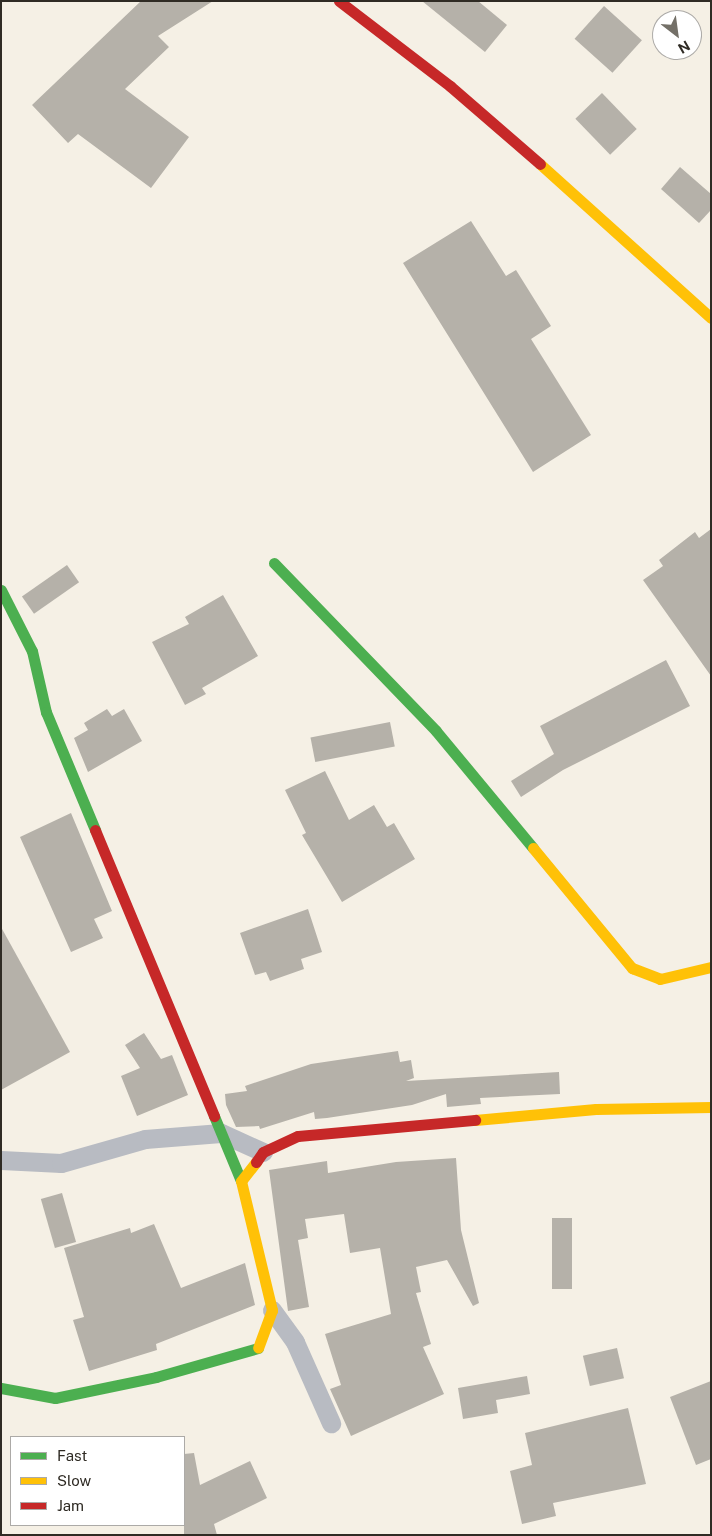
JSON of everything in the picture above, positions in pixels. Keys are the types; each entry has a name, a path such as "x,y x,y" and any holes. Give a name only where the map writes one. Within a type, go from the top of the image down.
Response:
{"street":[{"path":"340,1 450,86 645,254 711,318"},
{"path":"274,563 436,731 632,968 660,979 711,967"},
{"path":"1,590 32,651 46,712 241,1181 272,1310 295,1342 331,1423"},
{"path":"241,1181 263,1152 298,1136 596,1109 711,1107"},
{"path":"1,1160 61,1163 146,1139 221,1133 263,1152"},
{"path":"1,1388 54,1398 156,1378 261,1347 272,1310"}],"building":[{"path":"141,1 213,1 158,36 169,47 125,89 189,137 151,188 78,134 68,143 32,105"},
{"path":"422,1 478,1 507,25 485,52"},
{"path":"604,6 642,40 612,73 575,39"},
{"path":"602,93 637,129 610,155 575,119"},
{"path":"680,167 711,194 711,210 699,223 661,189"},
{"path":"471,221 506,276 516,270 551,326 531,339 591,435 533,472 403,263"},
{"path":"711,529 711,676 643,580 663,566 659,560 695,532 699,538"},
{"path":"67,565 79,582 34,614 22,597"},
{"path":"223,595 258,656 202,688 206,694 185,705 152,642 189,624 185,617"},
{"path":"666,660 690,706 563,770 521,797 511,781 554,754 540,726"},
{"path":"107,709 112,716 124,709 142,741 88,772 74,738 88,730 84,723"},
{"path":"390,722 395,747 315,762 310,737"},
{"path":"325,771 349,820 374,805 387,827 394,823 415,859 342,902 302,835 306,833 285,790"},
{"path":"71,813 112,911 94,919 103,938 71,952 20,837"},
{"path":"308,909 322,952 301,959 304,969 270,981 266,972 255,975 240,933"},
{"path":"1,927 70,1052 1,1090"},
{"path":"144,1033 161,1059 172,1055 188,1095 137,1116 121,1076 140,1068 125,1045"},
{"path":"398,1051 400,1062 411,1060 414,1078 406,1081 559,1072 560,1094 480,1098 481,1104 447,1107 446,1094 412,1105 327,1118 315,1119 314,1112 260,1129 259,1126 236,1127 226,1105 225,1094 247,1091 245,1086 311,1064"},
{"path":"456,1158 461,1230 479,1303 473,1306 447,1260 416,1267 421,1292 416,1293 431,1344 423,1347 444,1394 351,1436 330,1389 341,1385 325,1334 391,1314 380,1248 350,1253 344,1214 305,1219 308,1238 298,1240 309,1307 288,1311 269,1170 327,1161 328,1173 396,1162"},
{"path":"62,1193 76,1242 55,1248 41,1199"},
{"path":"552,1218 572,1218 572,1289 552,1289"},
{"path":"154,1224 181,1288 245,1263 255,1305 156,1344 157,1350 89,1371 73,1320 84,1317 64,1248 130,1228 131,1233"},
{"path":"617,1348 624,1378 590,1386 583,1356"},
{"path":"527,1376 530,1394 496,1400 498,1413 463,1419 458,1388"},
{"path":"711,1381 711,1459 696,1465 670,1397"},
{"path":"628,1408 646,1484 553,1503 556,1516 522,1524 510,1471 532,1465 525,1433"},
{"path":"194,1453 200,1485 250,1461 267,1498 214,1524 217,1535 184,1535 185,1454"}],"traffic: fast":[{"path":"274,563 436,731 533,848"},
{"path":"1,590 32,651 46,712 95,830"},
{"path":"214,1116 241,1181"},
{"path":"1,1388 55,1398 156,1377 258,1348"}],"traffic: slow":[{"path":"540,164 711,318"},
{"path":"533,848 632,968 660,979 711,967"},
{"path":"475,1120 596,1109 711,1107"},
{"path":"256,1162 241,1181 272,1310 258,1348"}],"traffic: jam":[{"path":"339,1 450,86 540,164"},
{"path":"95,830 214,1116"},
{"path":"256,1162 263,1152 298,1136 475,1120"}]}
